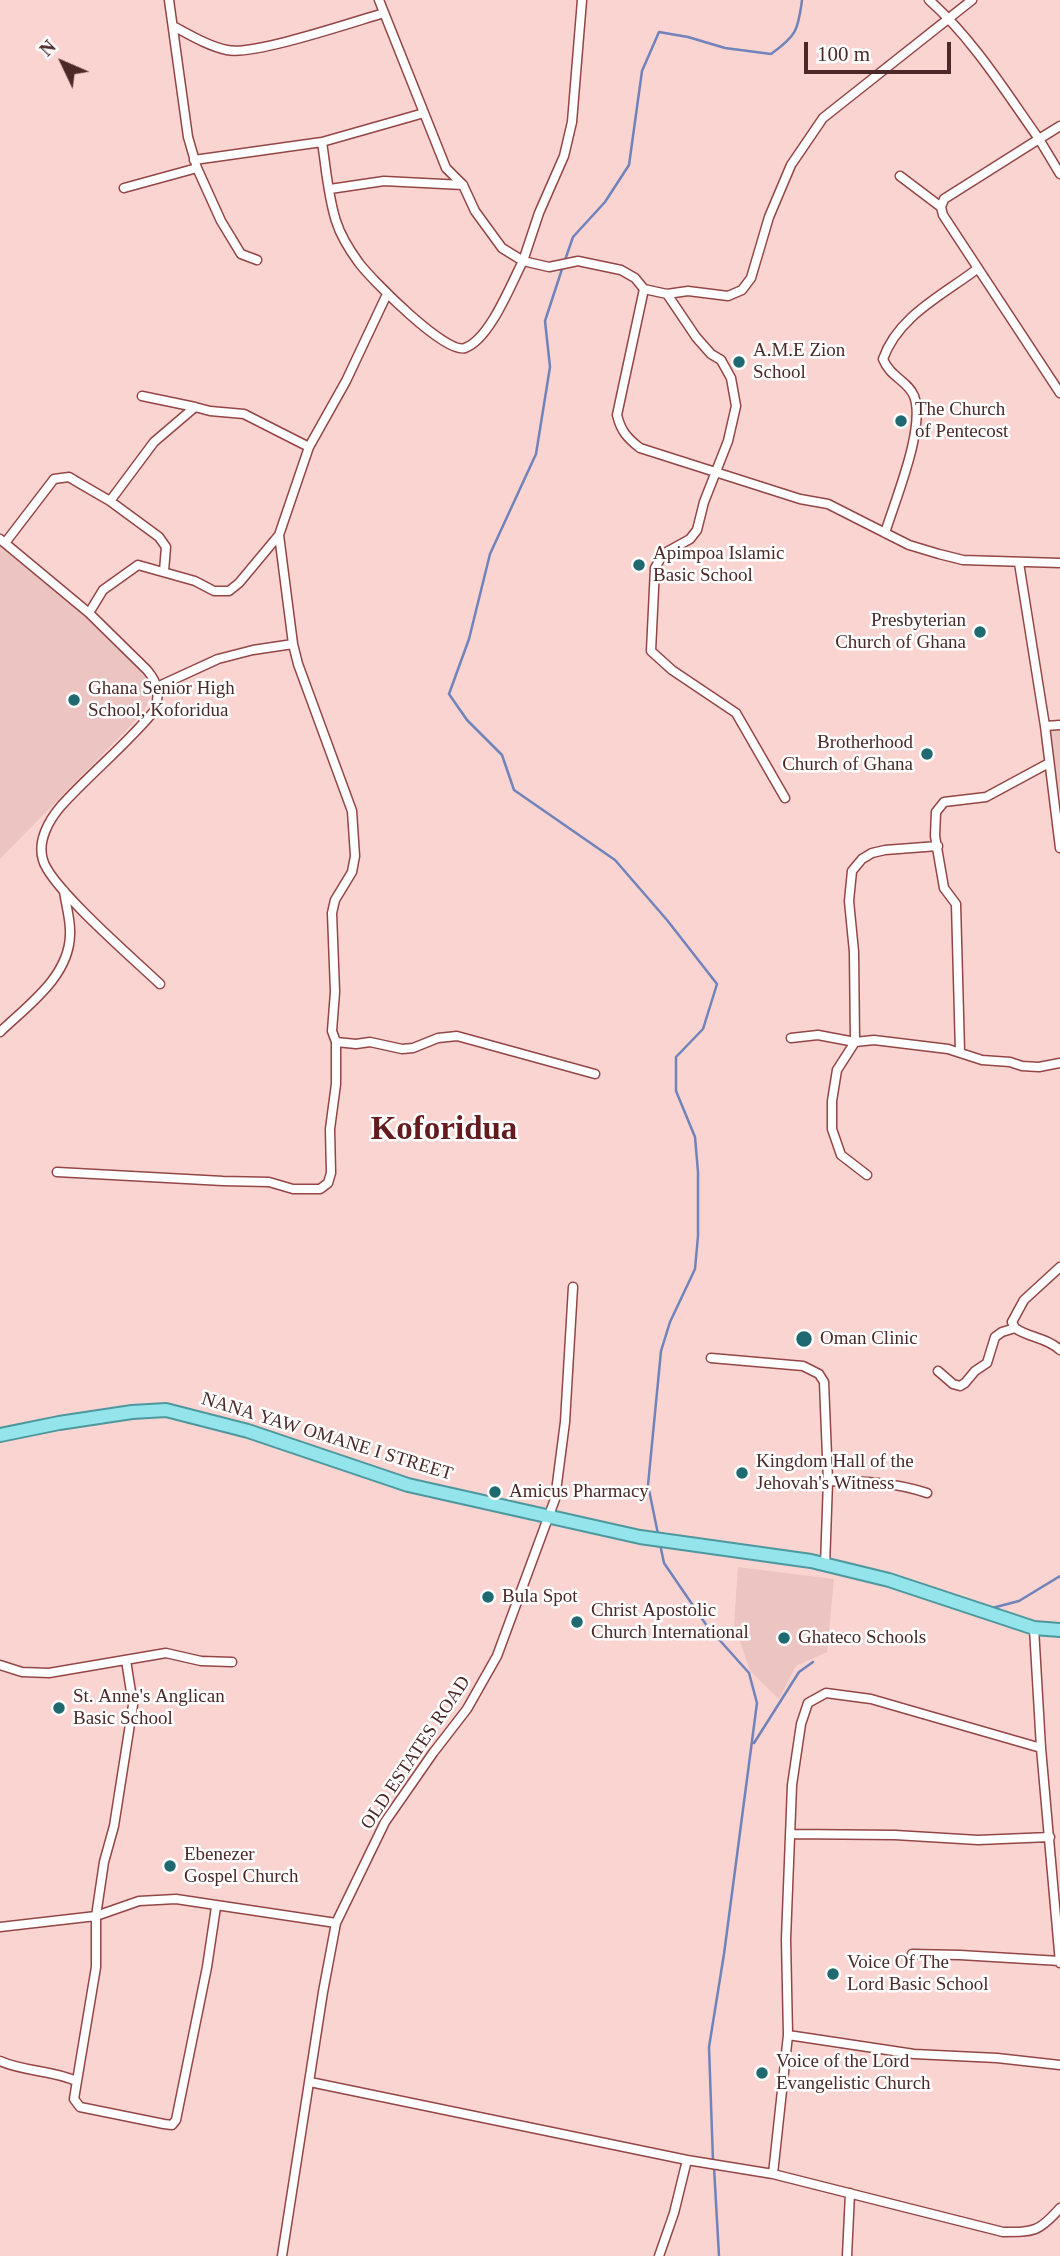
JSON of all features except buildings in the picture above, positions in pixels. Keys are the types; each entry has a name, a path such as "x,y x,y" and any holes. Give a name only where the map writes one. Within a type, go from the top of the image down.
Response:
{"main road":[{"name":"NANA YAW OMANE I STREET","path":"0,1435 132,1412 166,1410 247,1431 408,1485 640,1538 825,1566"},
{"path":"825,1566 889,1580 1034,1628 1060,1630"}],"street":[{"path":"169,0 188,137 195,164 221,221 241,254 257,260"},
{"path":"379,0 446,168 463,185 475,211 502,248 523,261 549,267 578,261 621,270 635,278 644,289 667,294 688,291 728,296 742,290 751,278 769,217 792,165 823,118 972,0"},
{"path":"322,142 337,223 359,262 387,294 443,341 455,349 463,349 475,342 491,323 523,261 539,213 564,156 572,121 582,0"},
{"path":"929,0 949,18 1000,83 1060,174"},
{"path":"173,26 228,51 252,50 384,13"},
{"path":"124,188 195,164 322,142 424,113"},
{"path":"1060,126 944,199 941,207 943,215 977,269 1060,393"},
{"path":"900,176 941,207"},
{"path":"330,189 384,181 463,185"},
{"path":"885,533 918,421 913,393 886,367 883,359 888,344 911,317 977,269"},
{"path":"644,289 617,415 620,428 627,438 640,448 800,499 828,505 909,545 963,560 1060,563"},
{"path":"89,613 103,590 138,565 164,571 215,591 229,591 239,583 279,535 309,447 346,381 387,294"},
{"path":"667,294 696,337 721,360 731,378 736,406 728,441 697,530 690,539 663,554 655,568 651,651 672,670 736,713 785,798"},
{"path":"142,396 210,411 244,414 309,447"},
{"path":"110,501 154,442 195,407"},
{"path":"160,984 64,891 50,874 43,859 42,842 46,828 60,808 155,710 158,687 147,670 89,613 2,541 54,479 68,477 110,501 164,542 164,571"},
{"path":"57,1172 269,1182 293,1189 320,1189 328,1183 331,1172 330,1129 336,1084 336,1042 332,1031 335,992 332,912 335,900 352,872 355,856 352,811 298,664 279,535"},
{"path":"1019,563 1045,726 1060,848"},
{"path":"158,687 218,659 293,644"},
{"path":"1045,726 1060,725"},
{"path":"960,1052 956,904 944,888 937,846 936,812 944,802 986,797 1049,763"},
{"path":"867,1175 841,1155 832,1129 832,1101 837,1070 856,1042 854,952 849,901 852,871 862,859 872,853 937,846"},
{"path":"0,1032 41,992 65,961 71,933 64,891"},
{"path":"791,1038 818,1035 856,1042 874,1040 960,1052 982,1060 1010,1062 1022,1066 1039,1067 1060,1063"},
{"path":"336,1042 370,1042 402,1049 413,1048 438,1038 457,1036 595,1074"},
{"path":"1060,1267 1024,1300 1012,1322 1020,1332 1045,1339 1060,1350"},
{"name":"OLD ESTATES ROAD","path":"282,2256 291,2186 336,1923 386,1822 467,1709 497,1656 555,1499 565,1422 573,1287"},
{"path":"937,1371 953,1384 960,1386 987,1363 995,1337 1015,1328"},
{"path":"711,1359 803,1366 819,1374 824,1382 828,1481 825,1566"},
{"path":"828,1481 869,1481 927,1493"},
{"path":"912,1954 1060,1962 1041,1748 1034,1628"},
{"path":"0,1665 22,1672 49,1673 166,1653 201,1661 232,1662"},
{"path":"126,1661 134,1705 96,1916 96,1967 74,2099 80,2107 172,2125 176,2120 207,1967 216,1907"},
{"path":"773,2174 789,2035 786,1939 792,1785 803,1715 808,1703 827,1693 871,1699 1041,1748"},
{"path":"791,1834 895,1835 978,1840 1050,1837"},
{"path":"0,1927 96,1916 139,1901 176,1899 336,1923"},
{"path":"789,2035 914,2054 997,2058 1060,2065"},
{"path":"0,2061 13,2067 65,2076 76,2081"},
{"path":"310,2082 687,2160 773,2174 1003,2232 1032,2232 1049,2221 1060,2208"},
{"path":"659,2256 674,2213 687,2160"},
{"path":"847,2256 850,2193"}],"shaded area":[{"name":"Ghana Senior High School, Koforidua","path":"0,542 83,614 153,681 155,688 143,713 0,859"},
{"path":"1051,728 1060,728 1060,798 1051,748"},
{"name":"Ghateco Schools","path":"738,1567 834,1579 827,1652 796,1666 779,1699 750,1671 734,1624"}],"waterway":[{"path":"565,260 573,237 605,202 629,165 642,71 659,32 725,48 771,54 794,32 802,0"},
{"path":"563,266 545,321 550,367 536,454 490,554 469,639 449,694 467,720 502,755 514,790 615,860 717,984 703,1029 676,1057 676,1091 695,1137 698,1236 695,1269 670,1322 661,1351 648,1485 658,1534"},
{"path":"660,1544 664,1563 707,1626 749,1673 757,1703 709,2047 713,2161"},
{"path":"992,1608 1019,1601 1060,1576"},
{"path":"754,1743 799,1672 813,1662"},
{"path":"714,2167 719,2256"}],"place":[{"name":"A.M.E Zion School","path":"739,362"},
{"name":"The Church of Pentecost","path":"901,421"},
{"name":"Apimpoa Islamic Basic School","path":"639,565"},
{"name":"Presbyterian Church of Ghana","path":"980,632"},
{"name":"Ghana Senior High School, Koforidua","path":"74,700"},
{"name":"Brotherhood Church of Ghana","path":"927,754"},
{"name":"Oman Clinic","path":"804,1339"},
{"name":"Kingdom Hall of the Jehovah's Witness","path":"742,1473"},
{"name":"Amicus Pharmacy","path":"495,1492"},
{"name":"Bula Spot","path":"488,1597"},
{"name":"Christ Apostolic Church International","path":"577,1622"},
{"name":"Ghateco Schools","path":"784,1638"},
{"name":"St. Anne's Anglican Basic School","path":"59,1708"},
{"name":"Ebenezer Gospel Church","path":"170,1866"},
{"name":"Voice Of The Lord Basic School","path":"833,1974"},
{"name":"Voice of the Lord Evangelistic Church","path":"762,2073"}],"district":[{"name":"Koforidua","path":"444,1130"}]}
